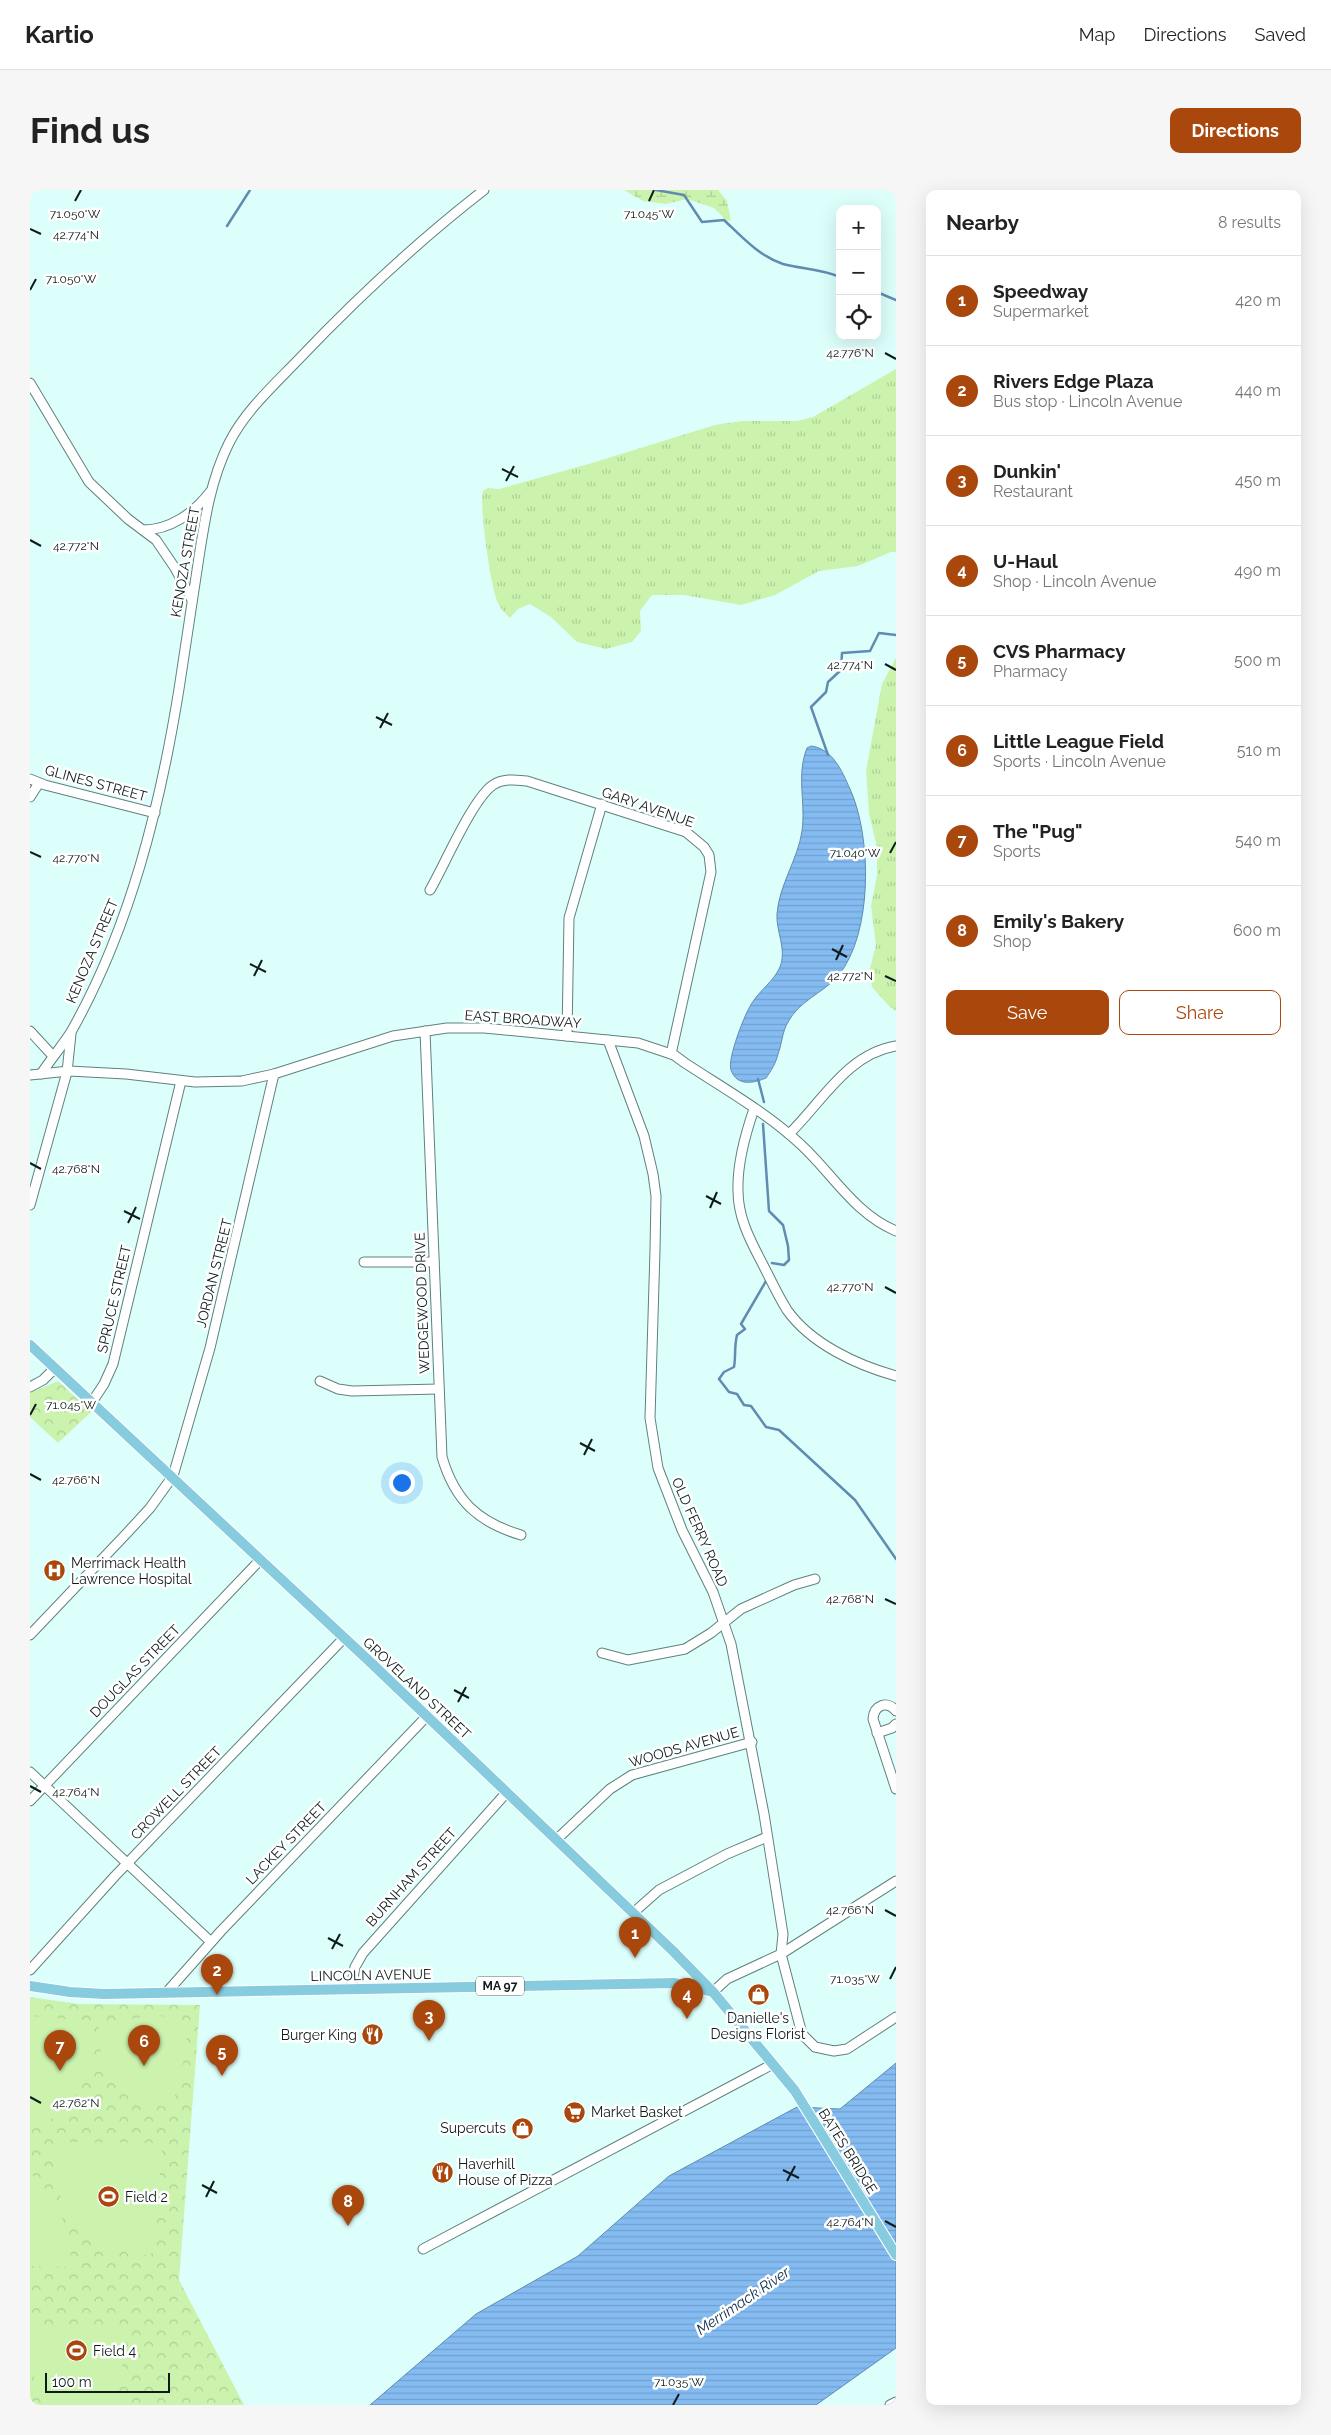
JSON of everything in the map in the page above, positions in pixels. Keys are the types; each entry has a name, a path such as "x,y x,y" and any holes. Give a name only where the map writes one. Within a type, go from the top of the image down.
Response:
{"main road":[{"name":"GROVELAND STREET","path":"30,1345 173,1476 557,1839 713,1992 773,2064"},
{"name":"LINCOLN AVENUE","path":"30,1986 96,1994 675,1983 713,1992"},
{"name":"BATES BRIDGE","path":"773,2064 795,2092 896,2255"}],"street":[{"name":"KENOZA STREET","path":"41,1074 71,1031 111,947 136,877 155,813 172,732 192,600 212,490 217,470 230,440 255,405 388,270 484,190"},
{"path":"30,383 89,482 161,546 192,600"},
{"path":"143,530 163,528 196,508 212,490"},
{"name":"GARY AVENUE","path":"430,890 472,810 485,792 495,784 508,780 527,781 686,832 704,846 709,855 711,872 671,1054"},
{"path":"30,797 34,781"},
{"name":"GLINES STREET","path":"34,781 155,813"},
{"path":"567,1036 569,918 602,804"},
{"name":"EAST BROADWAY","path":"30,1075 67,1072 126,1074 181,1081 242,1081 274,1074 393,1036 425,1031 484,1028 648,1045 671,1054 789,1134 817,1161 860,1208 878,1222 896,1230"},
{"path":"30,1031 53,1056"},
{"name":"KENOZA STREET","path":"30,1205 67,1072 71,1031"},
{"name":"WEDGEWOOD DRIVE","path":"425,1031 440,1444 446,1472 461,1498 474,1512 497,1526 521,1534"},
{"name":"OLD FERRY ROAD","path":"608,1040 644,1136 656,1196 650,1418 658,1468 666,1492 713,1592 731,1644 752,1742 783,1934 781,1954 802,2034 815,2047 834,2051 847,2049 896,2017"},
{"path":"789,1134 853,1065 872,1053 896,1046"},
{"name":"JORDAN STREET","path":"30,1635 150,1508 173,1476 210,1348 274,1074"},
{"name":"SPRUCE STREET","path":"92,1402 104,1384 113,1364 181,1081"},
{"path":"754,1109 746,1134 741,1160 738,1201 748,1236 777,1292 797,1321 816,1339 854,1360 896,1376"},
{"path":"364,1262 434,1262"},
{"path":"30,1388 55,1368"},
{"path":"320,1380 338,1389 352,1391 439,1389"},
{"name":"DOUGLAS STREET","path":"30,1802 260,1560"},
{"path":"602,1653 628,1660 684,1649 711,1634 741,1609 794,1585 815,1580"},
{"name":"CROWELL STREET","path":"30,1970 127,1864 344,1638"},
{"path":"896,1711 886,1705 876,1709 872,1718 896,1789"},
{"name":"LACKEY STREET","path":"167,1992 211,1942 427,1716"},
{"path":"877,1733 892,1728 896,1724"},
{"name":"WOODS AVENUE","path":"557,1839 602,1795 632,1775 752,1742"},
{"path":"30,1772 211,1942"},
{"name":"BURNHAM STREET","path":"351,1990 355,1967 363,1953 507,1792"},
{"path":"633,1913 659,1890 727,1854 767,1837"},
{"path":"713,1992 727,1979 781,1954 896,1880"},
{"path":"424,2249 773,2064"},
{"path":"890,2405 896,2402"}],"green space":[{"path":"624,190 718,190 727,201 731,221 726,220 714,208 687,199 666,204 643,201"},
{"path":"896,369 896,552 891,552 858,566 819,571 775,595 741,605 684,595 652,595 640,611 641,631 632,642 606,649 577,642 551,617 530,604 518,609 510,618 499,605 492,582 484,529 482,500 483,491 488,488 499,489 715,425 742,421 797,421 813,417"},
{"path":"896,658 896,1011 872,987 869,972 876,945 871,906 877,875 877,847 869,814 866,771 882,684"},
{"path":"58,1381 91,1412 58,1443 30,1417 30,1393"},
{"path":"30,1997 79,2004 200,2005 179,2280 244,2405 30,2405"},
{"path":"30,2016 93,2021 94,2039 93,2056 88,2072 72,2101 46,2122 30,2130"},
{"path":"160,2016 186,2021 187,2047 172,2107 161,2106 140,2099 122,2088 108,2071 103,2061 100,2047 98,2022"},
{"name":"Field 2","path":"53,2142 163,2143 151,2256 110,2246 95,2238 72,2217 58,2189 54,2174"},
{"path":"30,2173 40,2182 61,2215 69,2240 71,2267 30,2266"},
{"name":"Field 4","path":"127,2327 117,2405 50,2405 43,2398 32,2370 30,2328"}],"water":[{"path":"811,746 825,751 836,762 847,782 857,809 865,858 863,911 858,936 849,958 838,976 798,1008 788,1022 776,1061 766,1078 746,1082 737,1079 731,1070 730,1064 737,1036 745,1016 752,1003 774,977 782,960 782,947 777,921 778,903 800,841 803,821 802,768 807,748"},
{"name":"Merrimack River","path":"896,2063 896,2348 816,2405 370,2405 476,2314 578,2256 669,2176 797,2107 840,2109"}],"waterway":[{"path":"227,226 250,190"},
{"path":"656,190 684,195 702,222 724,220 751,245 774,260 783,264 836,276"},
{"path":"881,294 896,300"},
{"path":"828,755 811,707 826,692 828,682 841,670 842,653 870,651 879,633 896,635"},
{"path":"758,1079 764,1102"},
{"path":"763,1124 769,1211 783,1225 789,1260 784,1265 772,1263"},
{"path":"766,1281 741,1324 745,1329 737,1335 734,1367 724,1372 719,1379 729,1392 737,1394 744,1405 751,1406 766,1427 779,1430 855,1500 896,1559"}],"place":[{"name":"Merrimack Health Lawrence Hospital","path":"55,1571"},
{"name":"Speedway","path":"635,1958"},
{"name":"Rivers Edge Plaza","path":"217,1995"},
{"name":"Danielle's Designs Florist","path":"758,1995"},
{"name":"U-Haul","path":"687,2019"},
{"name":"Burger King","path":"373,2035"},
{"name":"Dunkin'","path":"429,2041"},
{"name":"Little League Field","path":"144,2066"},
{"name":"The \"Pug\"","path":"60,2071"},
{"name":"CVS Pharmacy","path":"222,2076"},
{"name":"Market Basket","path":"575,2112"},
{"name":"Supercuts","path":"522,2128"},
{"name":"Haverhill House of Pizza","path":"442,2172"},
{"name":"Field 2","path":"109,2197"},
{"name":"Emily's Bakery","path":"348,2226"},
{"name":"Field 4","path":"77,2351"}]}
